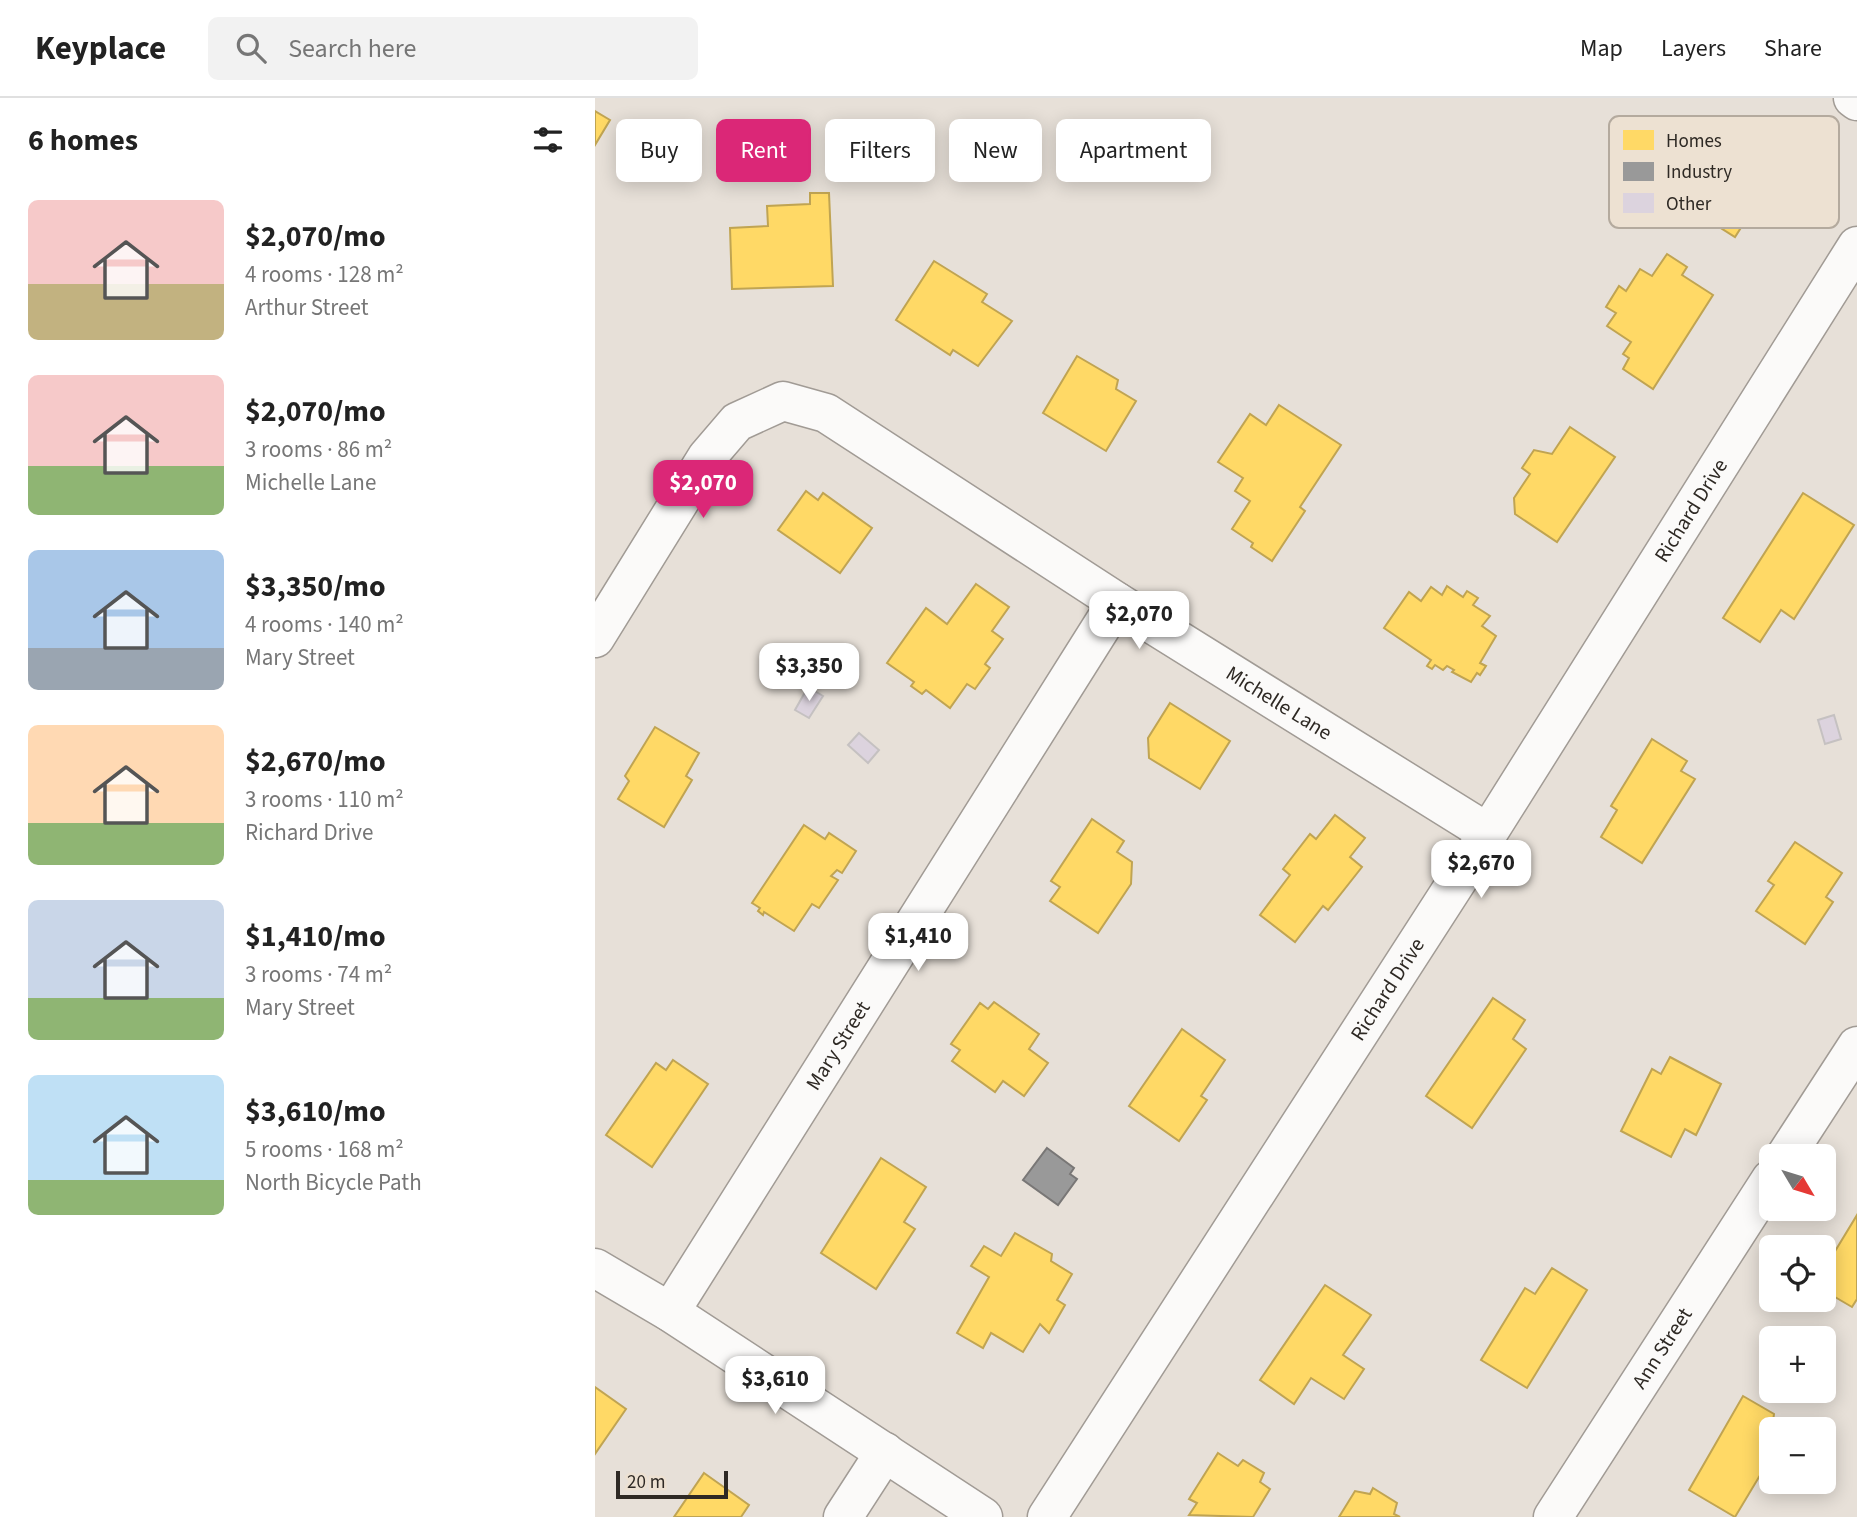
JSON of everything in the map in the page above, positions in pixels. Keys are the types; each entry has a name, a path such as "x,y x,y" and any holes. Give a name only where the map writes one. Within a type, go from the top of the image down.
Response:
{"street":[{"name":"Richard Drive","path":"1047,1517 1488,833 1857,246"},
{"name":"Michelle Lane","path":"595,638 707,457 737,422 783,401 826,413 1117,602 1488,833"},
{"name":"Mary Street","path":"670,1312 1117,602"},
{"path":"1793,1144 1857,1046"},
{"name":"Ann Street","path":"1553,1517 1759,1198"},
{"path":"595,1268 670,1312 983,1517"},
{"path":"843,1517 885,1452"}],"building: Homes":[{"path":"595,111 610,120 595,145"},
{"path":"810,193 829,193 833,286 732,289 730,228 768,226 767,206 810,204"},
{"path":"1721,228 1741,228 1735,237"},
{"path":"1667,254 1687,267 1682,275 1713,295 1653,389 1623,369 1629,358 1623,354 1631,342 1607,326 1616,313 1606,307 1619,286 1626,291 1640,269 1652,276"},
{"path":"934,261 987,294 982,302 1012,321 978,366 953,350 950,355 896,320"},
{"path":"1077,356 1118,380 1116,389 1136,401 1106,451 1043,413"},
{"path":"1279,405 1341,445 1300,507 1305,511 1272,561 1251,547 1253,543 1232,529 1250,501 1235,491 1243,478 1218,462 1250,414 1266,425"},
{"path":"1570,427 1615,457 1557,542 1515,514 1514,498 1530,474 1522,468 1534,450 1552,454"},
{"path":"806,491 818,500 823,493 872,528 840,573 778,530"},
{"path":"1803,493 1854,525 1794,619 1781,610 1760,642 1723,618"},
{"path":"976,584 1009,607 992,631 1003,639 985,664 990,668 975,689 967,684 950,708 926,690 922,694 911,686 914,682 887,663 926,608 947,624"},
{"path":"1447,586 1463,597 1467,591 1478,598 1473,605 1490,616 1482,626 1496,636 1480,663 1486,666 1471,682 1452,672 1454,670 1447,666 1443,670 1435,665 1432,669 1427,666 1431,660 1384,628 1409,592 1421,601 1431,587 1442,595"},
{"path":"1170,703 1230,741 1200,789 1149,758 1148,738"},
{"path":"655,727 699,753 686,776 692,780 664,827 618,799 629,781 625,776"},
{"path":"1652,739 1687,761 1681,771 1695,779 1642,863 1601,837 1617,810 1611,806"},
{"path":"1335,815 1365,838 1350,857 1362,867 1328,910 1323,906 1295,942 1260,915 1290,875 1283,869 1310,834 1316,839"},
{"path":"1092,819 1124,841 1117,852 1132,862 1131,884 1098,933 1050,901 1060,887 1051,881"},
{"path":"804,825 825,839 829,833 856,851 842,873 837,870 831,876 838,880 819,908 812,904 794,931 764,912 763,915 758,911 760,908 752,903"},
{"path":"1795,842 1842,873 1826,897 1833,902 1805,944 1756,911 1774,885 1768,881"},
{"path":"1493,998 1525,1020 1513,1039 1526,1049 1472,1128 1426,1096"},
{"path":"994,1002 1039,1034 1029,1049 1048,1063 1024,1096 1003,1081 995,1092 952,1061 960,1050 951,1044 980,1003 988,1009"},
{"path":"1182,1029 1225,1060 1201,1096 1207,1100 1179,1141 1129,1106"},
{"path":"1670,1057 1721,1084 1696,1135 1685,1129 1671,1157 1621,1131 1652,1069 1661,1074"},
{"path":"673,1060 708,1084 652,1167 606,1135 656,1063 666,1070"},
{"path":"881,1158 926,1187 904,1222 915,1229 876,1289 821,1253"},
{"path":"1857,1215 1857,1299 1852,1307 1836,1298 1836,1250"},
{"path":"1015,1233 1052,1254 1051,1261 1072,1274 1057,1300 1065,1305 1049,1333 1040,1324 1023,1352 991,1333 983,1348 957,1333 989,1277 971,1266 984,1246 1001,1256"},
{"path":"1552,1268 1587,1290 1527,1388 1481,1360 1525,1288 1535,1294"},
{"path":"1325,1285 1371,1315 1343,1355 1364,1369 1344,1399 1311,1378 1294,1404 1260,1380"},
{"path":"595,1387 626,1409 595,1454"},
{"path":"1743,1396 1774,1414 1774,1417 1759,1417 1759,1477 1735,1517 1689,1490"},
{"path":"1218,1453 1238,1466 1243,1460 1264,1473 1260,1482 1270,1489 1253,1517 1189,1515 1197,1503 1189,1499"},
{"path":"704,1473 749,1505 741,1517 674,1517"},
{"path":"1373,1488 1397,1503 1394,1514 1400,1517 1339,1517 1355,1491 1370,1494"}],"building: Industry":[{"path":"1047,1148 1074,1168 1070,1174 1077,1179 1058,1205 1023,1180"}],"building: Other":[{"path":"808,687 823,696 809,718 795,710"},
{"path":"1834,715 1841,739 1825,744 1818,720"},
{"path":"859,733 879,750 868,763 848,745"}]}
